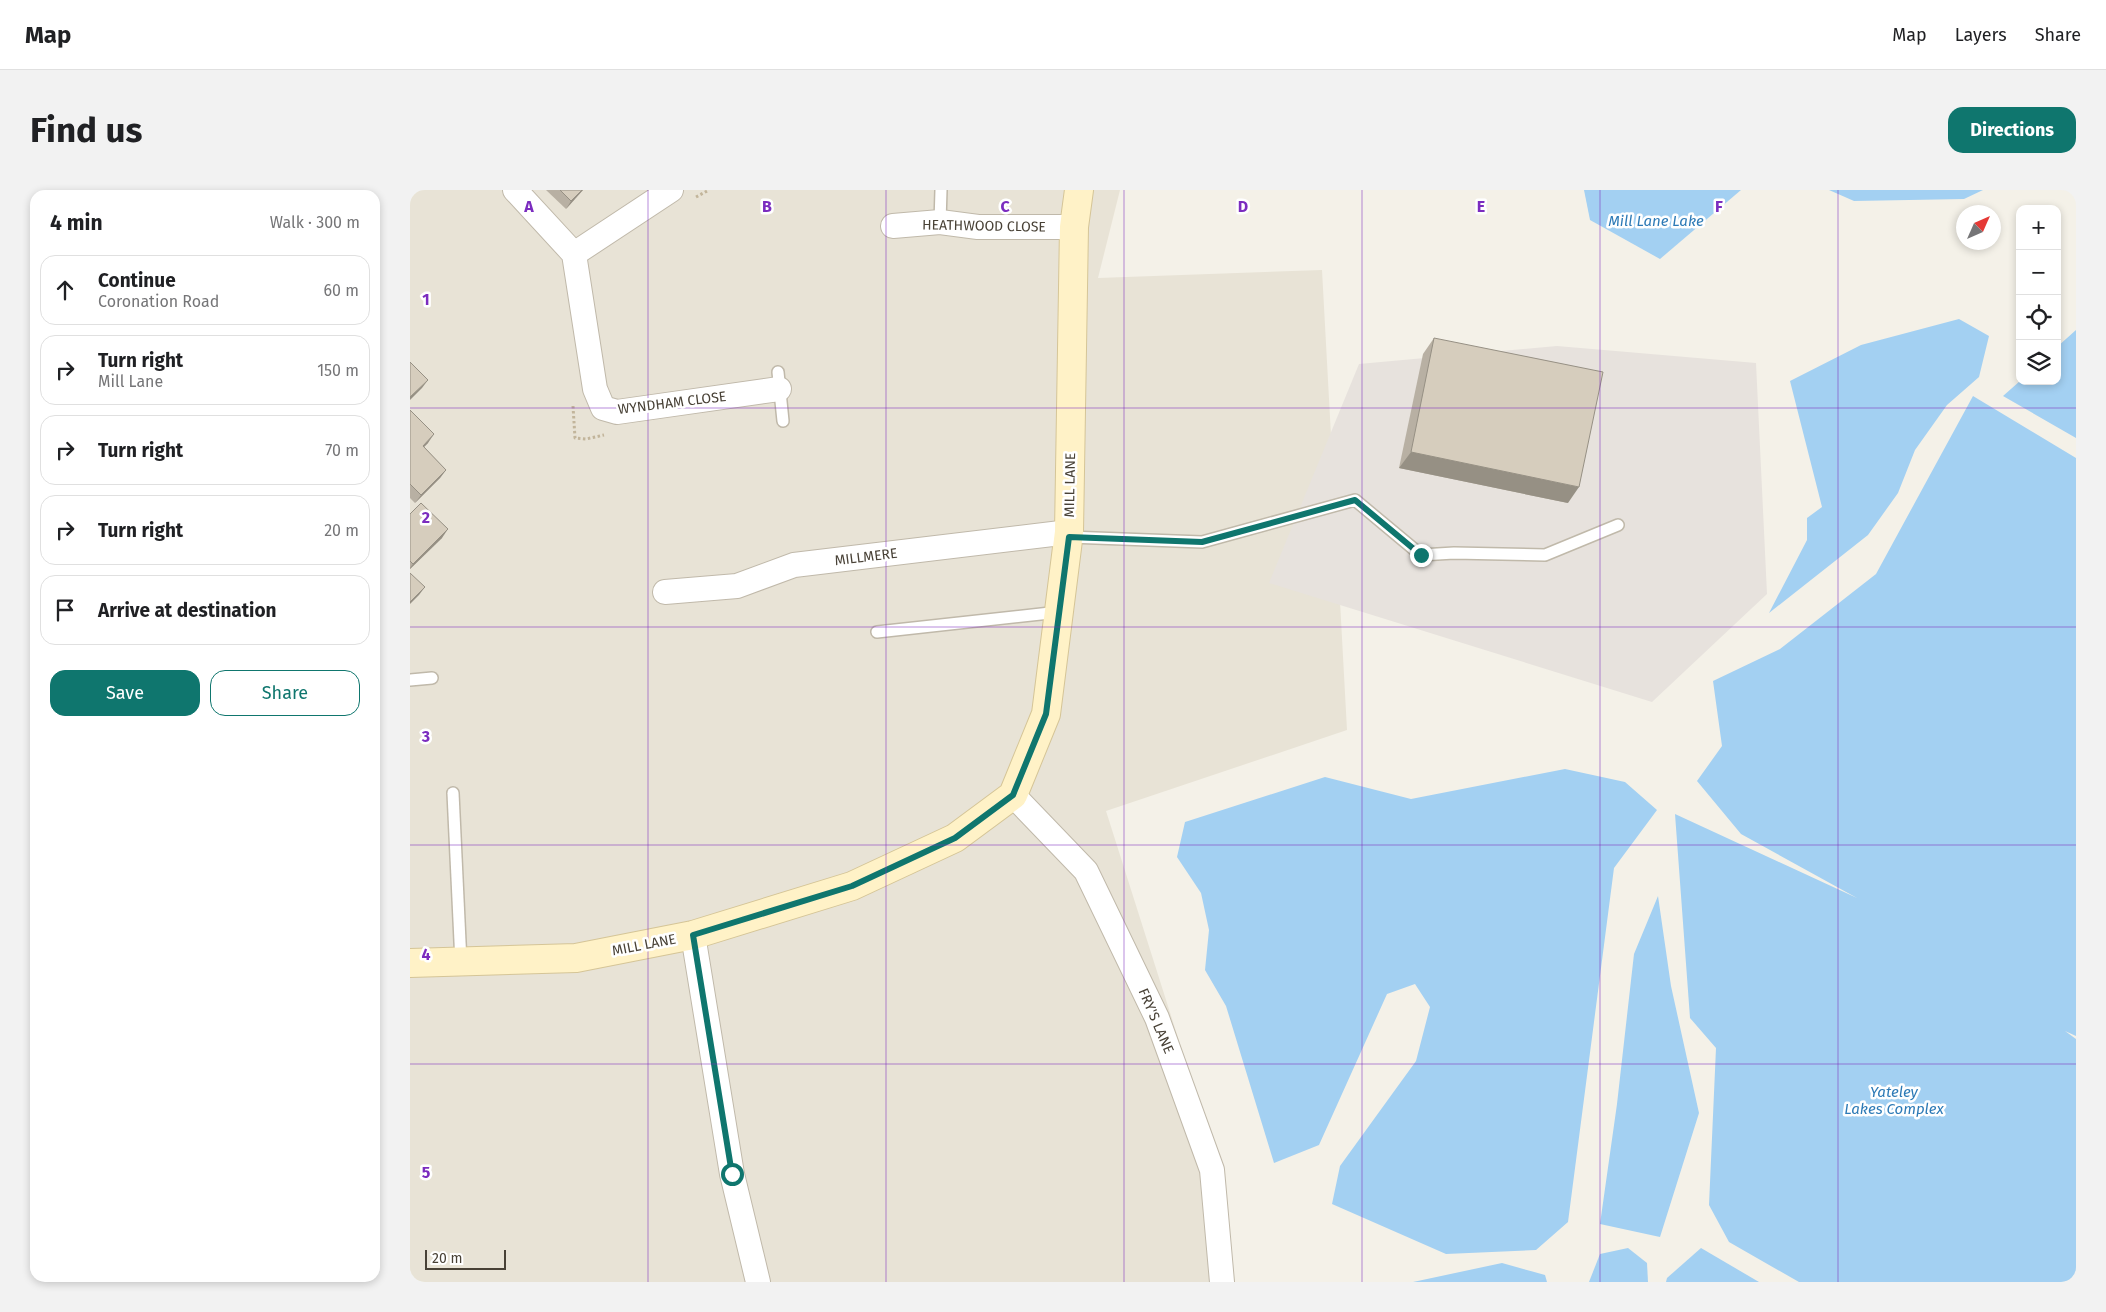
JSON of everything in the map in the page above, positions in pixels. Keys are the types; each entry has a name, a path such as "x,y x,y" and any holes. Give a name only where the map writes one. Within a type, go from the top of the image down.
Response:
{"street":[{"path":"515,190 574,254 680,195"},
{"name":"MILL LANE","path":"410,963 461,963 576,958 693,935 852,886 955,838 1013,795 1046,714 1069,535 1074,227 1078,190"},
{"name":"HEATHWOOD CLOSE","path":"893,226 940,222 978,227 1074,227"},
{"name":"WYNDHAM CLOSE","path":"574,254 595,389 603,408 617,412 778,380"},
{"name":"MILLMERE","path":"665,592 737,586 794,566 1069,535"},
{"name":"FRY'S LANE","path":"1013,795 1086,871 1157,1018 1212,1170 1222,1282"},
{"path":"693,935 732,1174 758,1282"}],"lane":[{"path":"940,222 941,190"},
{"path":"778,380 782,421"},
{"path":"1069,535 1202,542 1355,500 1421,555 1454,553 1545,555 1618,525"},
{"path":"877,632 1059,612"},
{"path":"410,680 432,678"},
{"path":"453,793 461,963"}],"path":[{"path":"680,195 709,190"}],"shaded area":[{"path":"410,190 1120,190 1098,278 1322,270 1347,730 1106,811 1221,1173 1228,1282 410,1282"},
{"path":"1557,346 1756,363 1767,594 1652,702 1269,583 1359,364"}],"water":[{"name":"Mill Lane Lake","path":"1584,190 1741,190 1660,259 1590,220"},
{"path":"1829,190 1983,190 1964,199 1854,201"},
{"path":"1959,319 1989,336 1979,377 1947,405 1915,450 1898,493 1868,535 1769,613 1807,540 1807,518 1822,507 1790,381 1861,345"},
{"path":"2076,330 2076,438 2003,396 2016,385 2061,385 2061,343"},
{"name":"Yateley Lakes Complex","path":"1973,396 2076,458 2076,1036 2065,1031 2076,1039 2076,1282 1799,1282 1729,1242 1709,1205 1716,1048 1690,1018 1675,814 1857,898 1741,834 1697,781 1722,746 1713,681 1780,649 1876,574"},
{"path":"1565,769 1625,782 1657,810 1614,868 1568,1222 1536,1250 1446,1254 1332,1204 1340,1166 1416,1061 1430,1007 1415,984 1387,994 1319,1145 1274,1163 1226,1006 1205,970 1209,930 1201,893 1177,857 1185,822 1325,777 1411,799"},
{"path":"1658,896 1671,986 1699,1113 1660,1237 1600,1224 1617,1104 1634,954"},
{"path":"1628,1248 1647,1263 1648,1282 1589,1282 1600,1254"},
{"path":"1701,1248 1759,1282 1666,1282 1667,1278"},
{"path":"1502,1263 1545,1275 1547,1282 1413,1282"}],"building":[{"path":"560,190 582,190 571,201"},
{"path":"1434,338 1603,372 1579,487 1411,452"},
{"path":"410,362 428,380 410,397"},
{"path":"410,410 434,434 423,446 446,470 421,495 410,484"},
{"path":"421,503 448,529 413,564 410,561 410,514"},
{"path":"410,573 425,587 410,602"}],"route":[{"path":"732,1174 693,935 852,886 955,838 1013,795 1046,714 1069,537 1202,542 1355,500 1421,555"}]}
